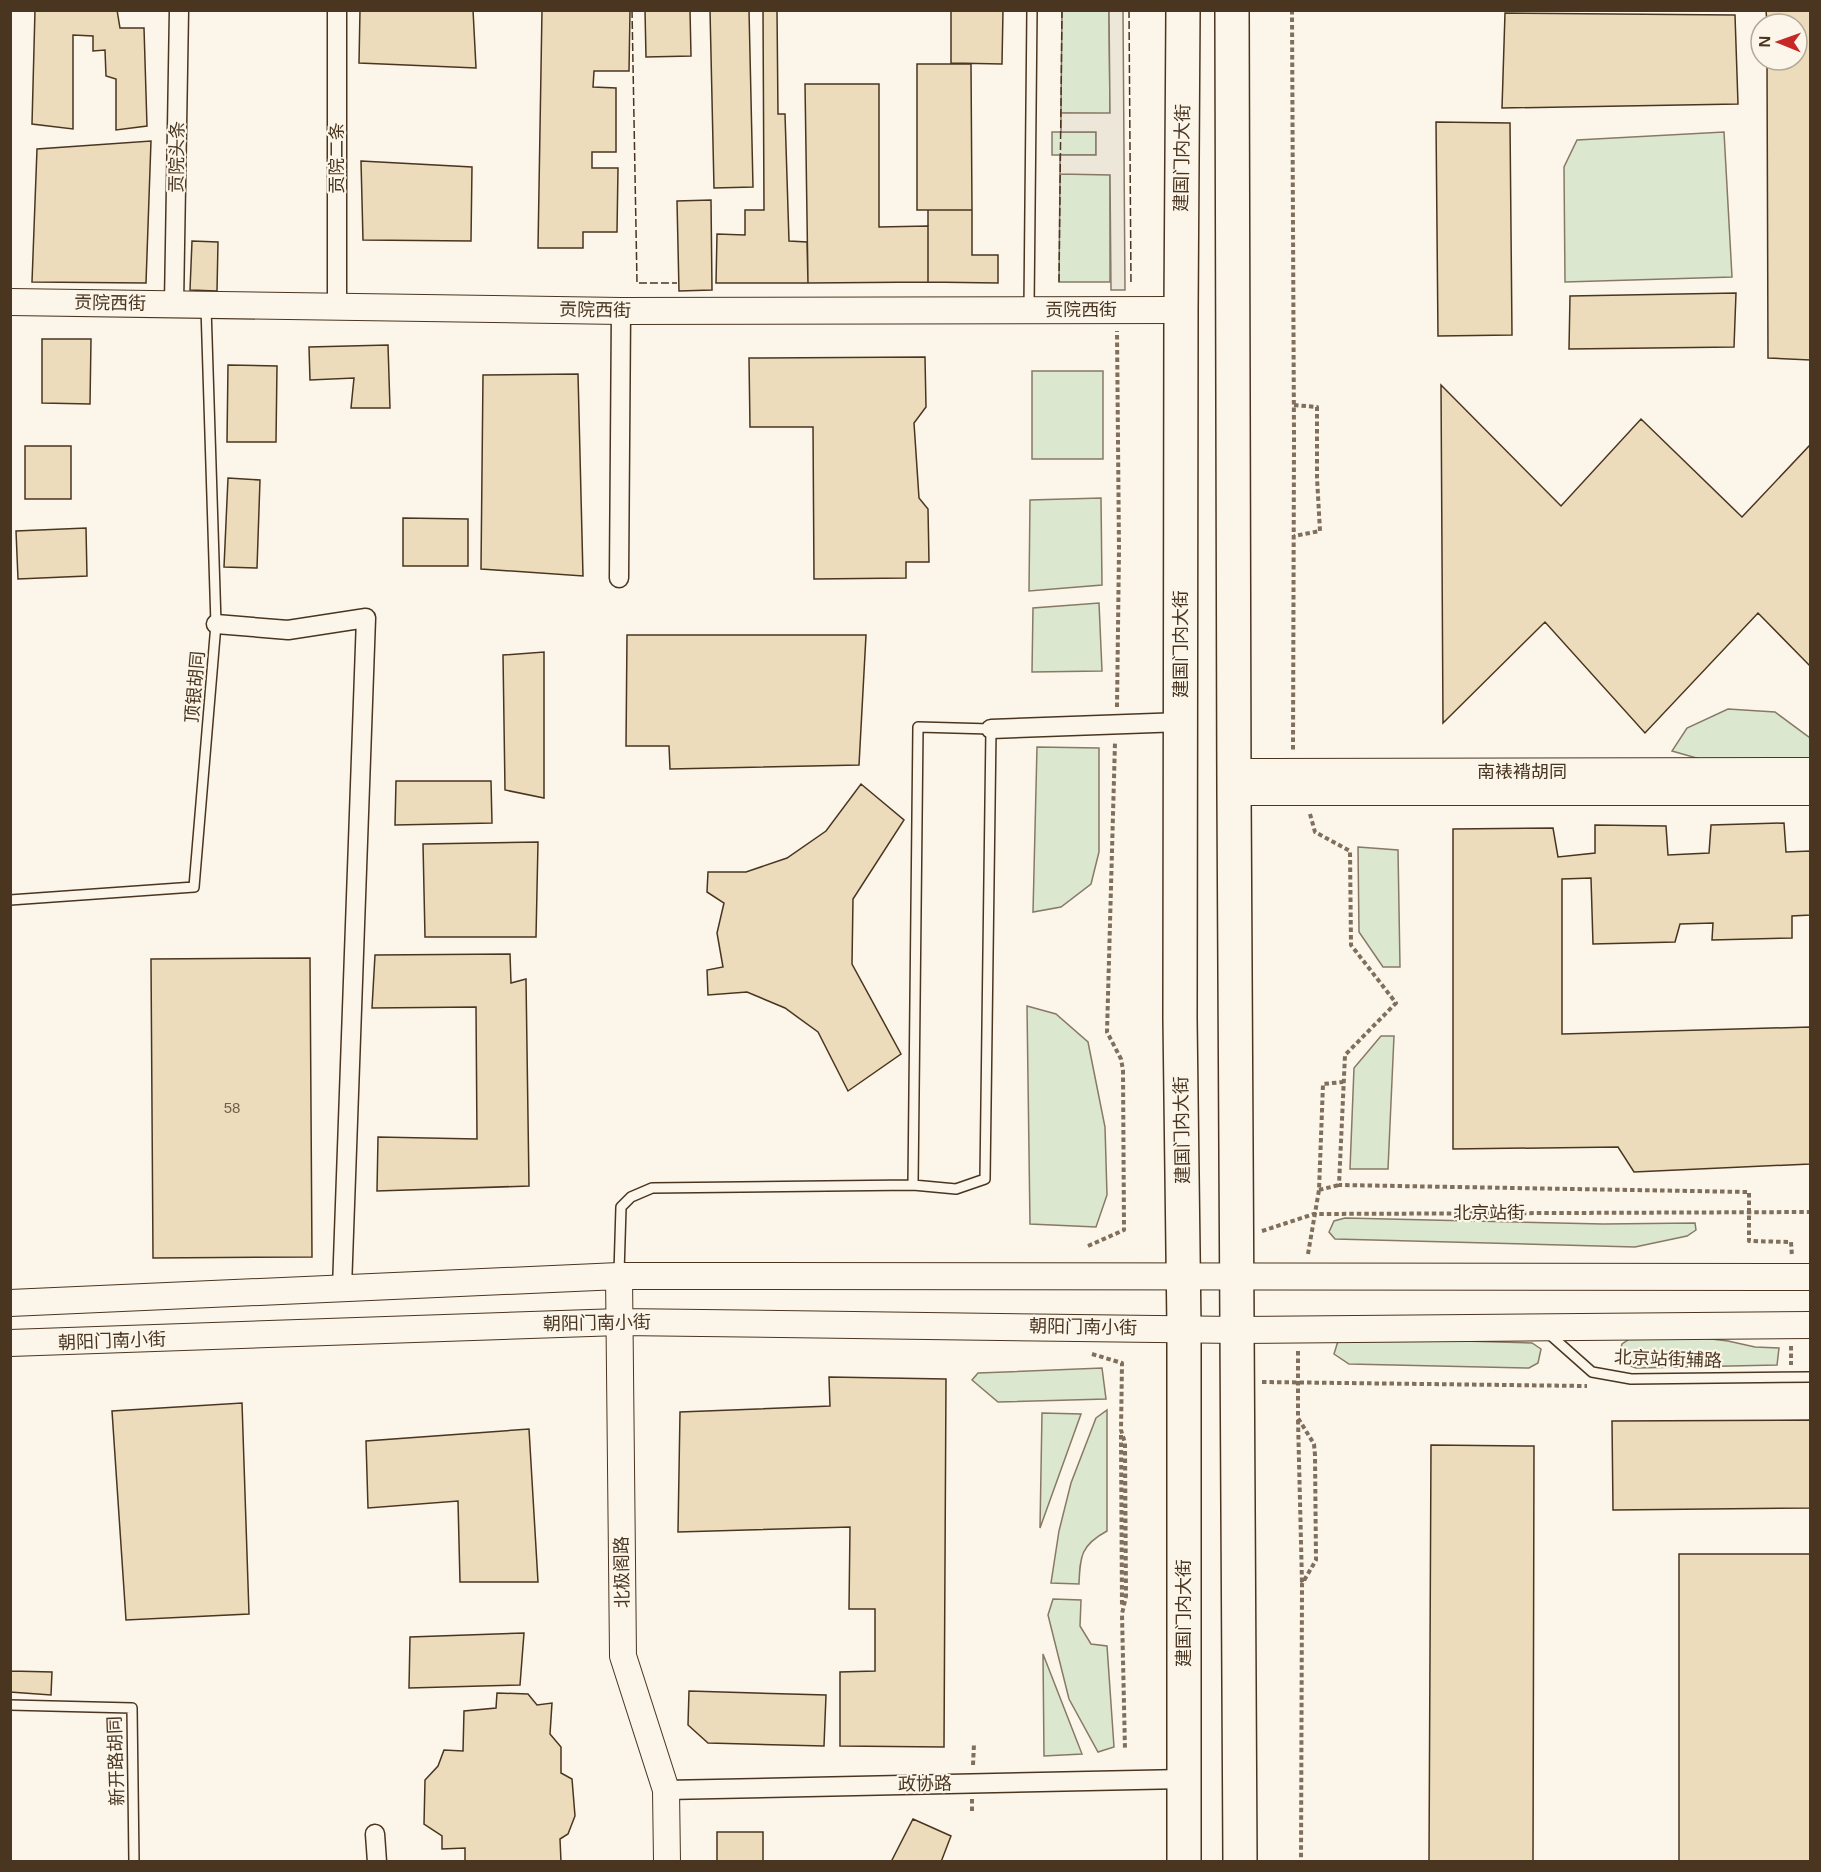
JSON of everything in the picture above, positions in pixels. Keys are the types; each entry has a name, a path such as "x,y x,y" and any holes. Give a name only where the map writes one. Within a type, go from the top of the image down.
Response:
{"highway":[{"name":"建国门内大街","path":"1183,10 1180,310 1182,722 1180,1019 1184,1328 1184,1862"},
{"path":"1232,10 1240,1862"}],"main road":[{"name":"贡院西街","path":"10,302 621,311 1180,310"},
{"name":"南裱褙胡同","path":"1298,782 1810,771"},
{"path":"1234,782 1810,792"},
{"path":"10,1303 619,1276 1802,1278"},
{"name":"北极阁路","path":"619,1276 623,1656 666,1790 667,1862"},
{"name":"朝阳门南小街","path":"10,1343 620,1322 1237,1330"},
{"path":"1237,1330 1801,1325"}],"street":[{"name":"贡院头条","path":"174,304 179,10"},
{"name":"贡院二条","path":"337,10 337,306"},
{"path":"619,578 621,311"},
{"path":"216,624 288,630 366,618 342,1288"},
{"path":"991,729 1182,722"},
{"name":"政协路","path":"666,1790 1184,1779"},
{"path":"375,1834 377,1862"}],"lane":[{"path":"1029,310 1032,10"},
{"name":"顶银胡同","path":"10,900 195,887 216,624 206,305"},
{"path":"619,1276 621,1207 631,1197 652,1188 913,1185 956,1189 985,1179 991,729 918,727 913,1185"},
{"name":"北京站街辅路","path":"1541,1327 1592,1372 1631,1379 1810,1377"},
{"name":"新开路胡同","path":"10,1705 132,1708 134,1862"}],"path":[{"path":"1292,10 1294,536 1298,782 1315,832 1350,851 1351,945 1396,1003 1345,1055 1339,1185"},
{"path":"1088,1246 1124,1230 1123,1070 1107,1032 1119,550 1117,330"},
{"path":"1294,405 1317,407 1320,531 1294,536"},
{"path":"1343,1082 1323,1084 1318,1190 1339,1185 1749,1192 1749,1241 1791,1242 1802,1278"},
{"name":"北京站街","path":"1236,1240 1314,1214 1810,1212"},
{"path":"1791,1377 1801,1325"},
{"path":"1092,1354 1122,1363 1121,1430 1125,1443 1126,1596 1122,1614 1125,1750"},
{"path":"1238,1382 1582,1387 1592,1385"},
{"path":"1298,1418 1302,1584 1301,1862"},
{"path":"1302,1584 1316,1560 1315,1455"}],"green space":[{"path":"1062,11 1109,11 1110,114 1061,113"},
{"path":"1052,132 1096,132 1096,155 1052,155"},
{"path":"1724,132 1732,277 1565,282 1564,167 1577,140"},
{"path":"1060,174 1110,174 1110,282 1059,282"},
{"path":"1032,371 1103,371 1103,459 1032,459"},
{"path":"1101,498 1102,585 1029,591 1030,500"},
{"path":"1099,603 1102,671 1032,672 1033,608"},
{"path":"1728,709 1775,712 1810,738 1810,759 1700,759 1672,751 1687,728"},
{"path":"1037,747 1099,748 1099,852 1091,884 1061,907 1033,912"},
{"path":"1358,847 1398,850 1400,967 1383,967 1359,932"},
{"path":"1027,1006 1056,1014 1088,1042 1105,1127 1107,1195 1096,1227 1030,1224"},
{"path":"1381,1036 1394,1036 1388,1169 1350,1169 1354,1068"},
{"path":"1345,1218 1603,1224 1695,1223 1696,1230 1687,1236 1635,1247 1335,1239 1329,1232 1334,1221"},
{"path":"1351,1338 1532,1343 1541,1349 1538,1363 1529,1368 1349,1364 1334,1354 1338,1341"},
{"path":"1631,1338 1703,1338 1755,1347 1779,1348 1777,1365 1636,1368 1617,1361 1622,1344"},
{"path":"1102,1368 1106,1399 998,1402 972,1380 978,1373"},
{"path":"1107,1410 1107,1531 1092,1541 1084,1552 1081,1559 1079,1584 1051,1583 1059,1531 1071,1483 1096,1418"},
{"path":"1042,1413 1081,1414 1040,1528"},
{"path":"1053,1599 1081,1600 1080,1626 1091,1644 1107,1646 1114,1747 1098,1752 1069,1699 1048,1615"},
{"path":"1043,1654 1082,1754 1044,1756"}],"shaded area":[{"path":"1109,11 1123,11 1125,290 1111,290 1110,175 1060,174 1060,155 1096,155 1096,132 1061,132 1061,113 1110,113"}],"building":[{"path":"35,10 117,10 120,28 144,28 147,126 116,130 116,79 106,76 105,50 93,51 93,36 73,35 73,129 32,124"},
{"path":"360,10 473,10 476,68 359,63"},
{"path":"542,10 630,10 629,71 594,71 593,87 616,88 616,152 592,152 592,168 618,168 617,232 583,232 583,248 538,248"},
{"path":"645,10 690,10 691,56 646,57"},
{"path":"710,10 749,10 753,187 714,188"},
{"path":"763,10 777,10 778,114 785,114 789,241 807,242 808,283 716,283 717,234 745,235 745,210 764,210"},
{"path":"951,10 1003,10 1002,64 951,63"},
{"path":"1766,10 1810,10 1810,360 1768,358 1767,72 1809,72 1809,12 1766,12"},
{"path":"1505,13 1735,15 1738,104 1502,108"},
{"path":"917,64 971,64 972,210 917,210"},
{"path":"805,84 879,84 879,227 928,226 928,282 808,283"},
{"path":"1436,122 1510,123 1512,335 1438,336"},
{"path":"151,141 146,283 32,282 37,149"},
{"path":"361,161 472,167 471,241 363,240"},
{"path":"711,200 712,290 679,291 677,201"},
{"path":"928,210 972,210 972,255 998,255 998,283 928,282"},
{"path":"192,241 218,242 217,291 190,290"},
{"path":"1736,293 1734,347 1569,349 1570,296"},
{"path":"42,339 91,339 90,404 42,403"},
{"path":"388,345 390,408 351,408 354,378 310,380 309,347"},
{"path":"925,357 926,407 914,423 919,498 928,509 929,562 906,562 906,578 814,579 813,427 750,427 749,358"},
{"path":"228,365 277,366 276,442 227,442"},
{"path":"578,374 583,576 481,569 483,375"},
{"path":"1441,385 1561,506 1641,419 1742,517 1810,445 1810,666 1758,613 1645,733 1545,622 1443,723"},
{"path":"25,446 71,446 71,499 25,499"},
{"path":"228,478 260,480 257,568 224,567"},
{"path":"403,518 468,519 468,566 403,566"},
{"path":"86,528 87,576 18,579 16,531"},
{"path":"627,635 866,635 859,765 670,769 669,746 626,746"},
{"path":"544,652 544,798 505,790 503,655"},
{"path":"396,781 491,781 492,823 395,825"},
{"path":"861,784 904,820 853,899 852,964 901,1054 848,1091 818,1032 785,1008 747,992 708,995 707,970 723,967 717,933 724,903 707,892 708,872 746,872 787,858 826,831"},
{"path":"1784,823 1786,852 1810,851 1810,915 1792,916 1792,938 1712,940 1713,923 1680,924 1675,942 1593,944 1591,878 1562,879 1562,1034 1810,1027 1810,1164 1634,1172 1618,1147 1453,1149 1453,829 1553,828 1558,857 1595,853 1595,825 1666,826 1668,855 1709,853 1711,825"},
{"path":"538,842 536,937 425,937 423,844"},
{"path":"510,954 511,983 526,979 529,1186 377,1191 378,1137 477,1139 476,1007 372,1008 375,955"},
{"path":"310,958 312,1257 153,1258 151,959"},
{"path":"829,1377 946,1379 944,1747 840,1746 840,1672 875,1671 875,1609 849,1609 850,1527 678,1532 680,1412 830,1406"},
{"path":"242,1403 249,1614 126,1620 112,1411"},
{"path":"1810,1420 1810,1508 1613,1510 1612,1421"},
{"path":"529,1429 538,1582 460,1582 458,1501 368,1508 366,1441"},
{"path":"1431,1445 1534,1446 1533,1862 1429,1862"},
{"path":"1679,1554 1810,1554 1810,1862 1679,1862"},
{"path":"524,1633 520,1685 409,1688 410,1637"},
{"path":"10,1663 11,1671 52,1672 51,1695 10,1692"},
{"path":"689,1691 826,1695 824,1746 708,1743 688,1725"},
{"path":"497,1693 528,1694 537,1705 552,1703 550,1734 561,1747 561,1773 572,1779 575,1816 568,1834 560,1839 561,1862 465,1862 465,1848 442,1849 442,1836 424,1824 425,1780 438,1766 444,1750 463,1751 464,1711 496,1708"},
{"path":"913,1819 951,1836 941,1862 891,1862"},
{"path":"717,1832 763,1832 763,1862 717,1862"}],"fence":[{"path":"632,10 637,283 677,283"},
{"path":"1059,282 1062,10"},
{"path":"1129,10 1131,285"}]}
